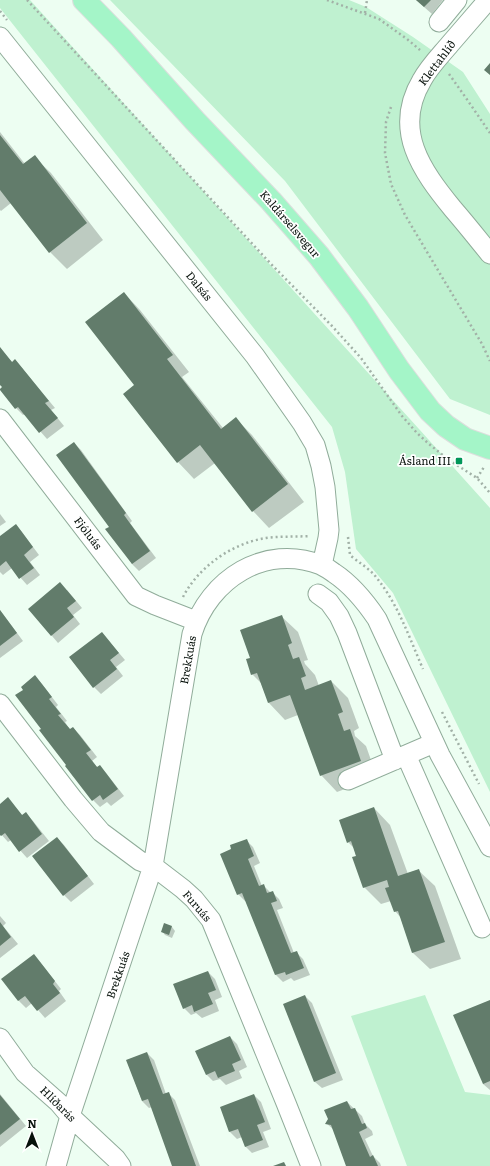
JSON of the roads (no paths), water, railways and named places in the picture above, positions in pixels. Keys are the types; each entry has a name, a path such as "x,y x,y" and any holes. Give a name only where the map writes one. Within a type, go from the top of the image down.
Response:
{"main road":[{"name":"Kaldárselsvegur","path":"84,0 121,38 319,256 358,308 399,370 430,411 446,426 465,439 484,447 488,457"}],"street":[{"path":"439,22 457,0"},
{"name":"Klettahlíð","path":"488,0 435,62 422,80 412,100 410,129 417,157 433,185 490,254"},
{"name":"Dalsás","path":"0,37 255,356 302,423 314,445 321,466 325,487 329,530 322,565"},
{"name":"Fjóluás","path":"0,419 136,596 155,606 196,621"},
{"name":"Brekkuás","path":"56,1166 70,1116 154,866 192,634 196,621 212,596 223,584 237,573 250,566 267,560 284,558 306,560 322,565 342,578 356,590 377,619 434,743 490,847"},
{"path":"318,594 329,602 339,616 400,758 482,928"},
{"name":"Furuás","path":"0,704 73,799 101,832 140,861 154,866 194,899 211,920 311,1166"},
{"path":"348,780 434,743"},
{"name":"Hlíðarás","path":"0,1038 25,1073 59,1103 70,1116 116,1159 121,1166"}],"place":[{"name":"Ásland III","path":"459,461"}]}
